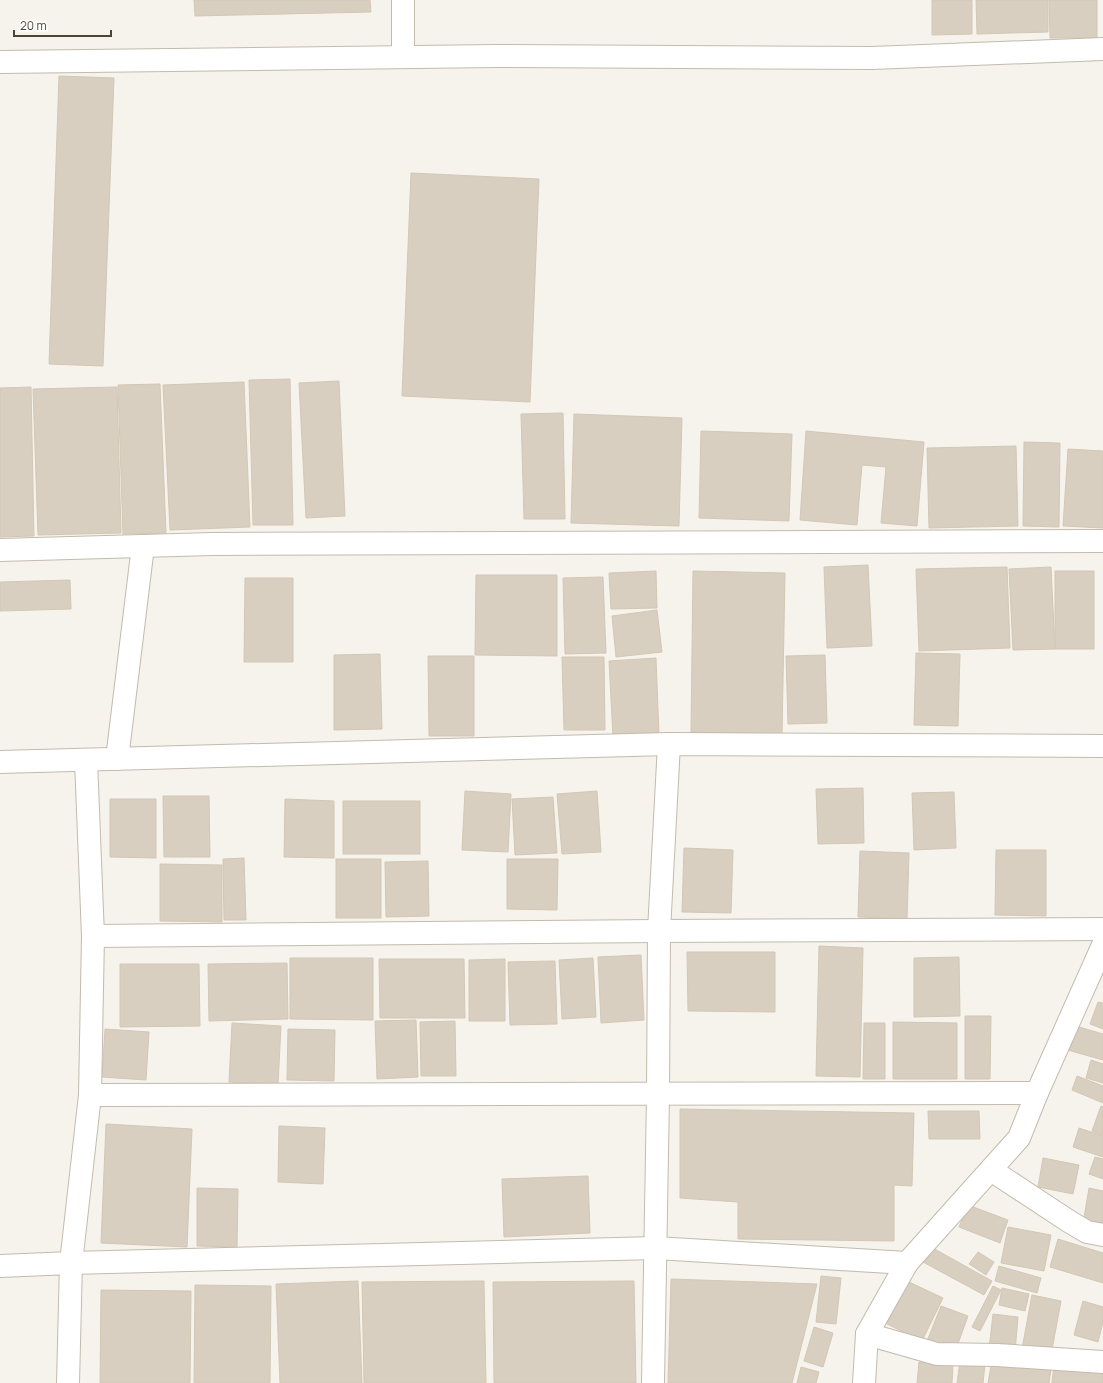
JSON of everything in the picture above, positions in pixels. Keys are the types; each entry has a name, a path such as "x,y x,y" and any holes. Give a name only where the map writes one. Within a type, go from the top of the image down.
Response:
{"street":[{"path":"403,0 403,57"},
{"path":"0,62 497,56 872,58 1103,49"},
{"path":"0,550 143,546 1103,540"},
{"path":"117,760 143,546"},
{"path":"653,1383 656,1248 659,930 669,744"},
{"path":"0,762 669,744 1103,746"},
{"path":"68,1383 71,1263 90,1095 93,936 86,760"},
{"path":"93,936 659,930 1103,929"},
{"path":"864,1383 867,1334 907,1263 1019,1138 1037,1093 1103,945"},
{"path":"90,1095 1037,1093"},
{"path":"991,1170 1087,1232 1103,1235"},
{"path":"0,1266 656,1248 907,1263"},
{"path":"867,1334 937,1354 997,1355 1103,1362"}],"building":[{"path":"194,0 370,0 371,12 195,16"},
{"path":"932,0 972,0 972,34 932,35"},
{"path":"976,0 1048,0 1048,32 977,34"},
{"path":"1049,0 1097,0 1097,38 1050,38"},
{"path":"59,76 114,78 103,366 49,364"},
{"path":"411,173 539,179 530,402 402,396"},
{"path":"290,379 293,525 253,525 249,380"},
{"path":"339,381 345,516 306,518 299,383"},
{"path":"244,382 250,527 170,530 163,385"},
{"path":"160,384 166,533 123,534 118,385"},
{"path":"31,387 34,536 0,537 0,388"},
{"path":"117,387 121,533 38,535 33,389"},
{"path":"563,413 565,519 524,519 521,414"},
{"path":"574,414 682,418 679,526 571,523"},
{"path":"701,431 792,434 789,521 699,518"},
{"path":"806,431 924,442 917,526 881,523 886,467 862,465 857,525 800,520"},
{"path":"1024,442 1060,443 1059,527 1023,526"},
{"path":"1016,446 1018,526 929,528 927,448"},
{"path":"1068,449 1103,451 1103,528 1063,526"},
{"path":"868,565 872,646 827,648 824,567"},
{"path":"1007,567 1010,648 919,651 916,569"},
{"path":"1051,567 1055,649 1013,650 1009,569"},
{"path":"656,571 657,608 611,609 609,573"},
{"path":"693,571 785,573 782,734 691,732"},
{"path":"1055,571 1094,571 1094,649 1055,649"},
{"path":"476,575 557,575 557,656 475,655"},
{"path":"603,577 606,653 565,654 563,578"},
{"path":"245,578 293,578 293,662 244,662"},
{"path":"70,580 71,609 0,611 0,582"},
{"path":"657,610 662,652 616,657 612,616"},
{"path":"916,653 960,654 958,726 914,725"},
{"path":"380,654 382,729 334,730 334,655"},
{"path":"825,655 827,723 788,724 786,656"},
{"path":"428,656 474,656 474,736 429,736"},
{"path":"562,657 604,657 605,730 564,730"},
{"path":"656,658 659,735 613,737 609,661"},
{"path":"863,788 864,843 818,844 816,789"},
{"path":"465,791 511,794 508,852 462,850"},
{"path":"597,791 601,852 562,854 557,794"},
{"path":"954,792 956,848 914,850 912,793"},
{"path":"163,796 209,796 210,857 164,857"},
{"path":"553,797 557,853 515,855 512,799"},
{"path":"110,799 156,799 156,858 110,857"},
{"path":"285,799 334,801 334,858 284,857"},
{"path":"343,801 420,801 420,854 343,854"},
{"path":"684,848 733,850 731,913 682,912"},
{"path":"996,850 1046,850 1046,916 995,915"},
{"path":"860,851 909,853 907,919 858,917"},
{"path":"244,858 246,920 224,920 223,859"},
{"path":"336,859 381,859 381,918 336,918"},
{"path":"507,859 558,859 557,910 507,909"},
{"path":"428,861 429,916 386,917 385,862"},
{"path":"160,864 222,865 222,922 160,921"},
{"path":"819,946 863,948 860,1077 816,1076"},
{"path":"687,952 775,952 775,1012 688,1011"},
{"path":"641,955 644,1020 601,1023 598,957"},
{"path":"959,957 960,1016 914,1017 914,958"},
{"path":"290,958 373,958 373,1020 290,1019"},
{"path":"593,958 596,1017 562,1019 559,960"},
{"path":"379,959 464,959 465,1018 380,1018"},
{"path":"505,959 505,1021 469,1021 469,960"},
{"path":"555,961 557,1024 510,1025 508,962"},
{"path":"287,963 288,1019 209,1021 208,964"},
{"path":"120,964 199,964 200,1026 120,1027"},
{"path":"1098,1002 1103,1003 1103,1029 1090,1024"},
{"path":"965,1016 991,1016 990,1079 965,1079"},
{"path":"416,1020 418,1077 377,1079 375,1021"},
{"path":"455,1021 456,1076 421,1076 420,1022"},
{"path":"893,1022 957,1023 957,1079 893,1079"},
{"path":"232,1023 281,1026 278,1084 229,1082"},
{"path":"864,1023 885,1023 885,1079 863,1079"},
{"path":"1072,1025 1103,1034 1103,1060 1064,1049"},
{"path":"105,1029 149,1032 146,1080 102,1077"},
{"path":"288,1029 335,1030 334,1081 287,1080"},
{"path":"1091,1060 1103,1064 1103,1083 1086,1078"},
{"path":"1077,1076 1103,1086 1103,1103 1072,1090"},
{"path":"1101,1106 1103,1107 1103,1135 1092,1131"},
{"path":"680,1109 914,1113 912,1186 894,1185 894,1241 738,1239 738,1202 680,1198"},
{"path":"928,1111 979,1111 980,1139 929,1139"},
{"path":"106,1124 192,1129 187,1247 101,1243"},
{"path":"279,1126 325,1128 323,1184 278,1182"},
{"path":"1079,1128 1103,1136 1103,1157 1073,1147"},
{"path":"1095,1157 1103,1159 1103,1179 1089,1174"},
{"path":"1043,1158 1079,1165 1073,1194 1038,1187"},
{"path":"588,1176 590,1233 504,1237 502,1179"},
{"path":"197,1188 238,1189 237,1247 197,1246"},
{"path":"1089,1188 1103,1191 1103,1228 1083,1224"},
{"path":"968,1205 1008,1220 1000,1243 959,1227"},
{"path":"1008,1227 1051,1235 1044,1271 1001,1263"},
{"path":"1058,1239 1103,1253 1103,1283 1050,1267"},
{"path":"931,1247 992,1281 984,1295 923,1262"},
{"path":"978,1252 994,1262 986,1275 969,1264"},
{"path":"999,1266 1041,1278 1037,1293 995,1281"},
{"path":"821,1276 841,1278 836,1324 816,1322"},
{"path":"671,1279 817,1284 792,1383 668,1383"},
{"path":"358,1281 362,1383 280,1383 276,1284"},
{"path":"484,1281 486,1383 364,1383 362,1282"},
{"path":"634,1281 636,1383 494,1383 493,1282"},
{"path":"907,1281 943,1298 922,1341 887,1324"},
{"path":"195,1285 271,1286 270,1383 194,1383"},
{"path":"993,1286 1001,1290 980,1331 972,1327"},
{"path":"1002,1288 1029,1294 1025,1311 999,1305"},
{"path":"101,1290 191,1291 190,1383 100,1383"},
{"path":"1032,1295 1061,1301 1051,1355 1022,1349"},
{"path":"1083,1301 1103,1307 1103,1322 1098,1342 1074,1335"},
{"path":"941,1306 968,1316 955,1352 927,1341"},
{"path":"993,1314 1018,1317 1015,1352 989,1349"},
{"path":"814,1327 833,1333 823,1367 804,1361"},
{"path":"992,1360 1051,1369 1049,1383 988,1383"},
{"path":"960,1361 985,1364 983,1383 957,1383"},
{"path":"919,1362 953,1365 952,1383 917,1383"},
{"path":"1054,1365 1103,1371 1103,1383 1052,1383"},
{"path":"801,1367 819,1372 816,1383 797,1383"}]}
